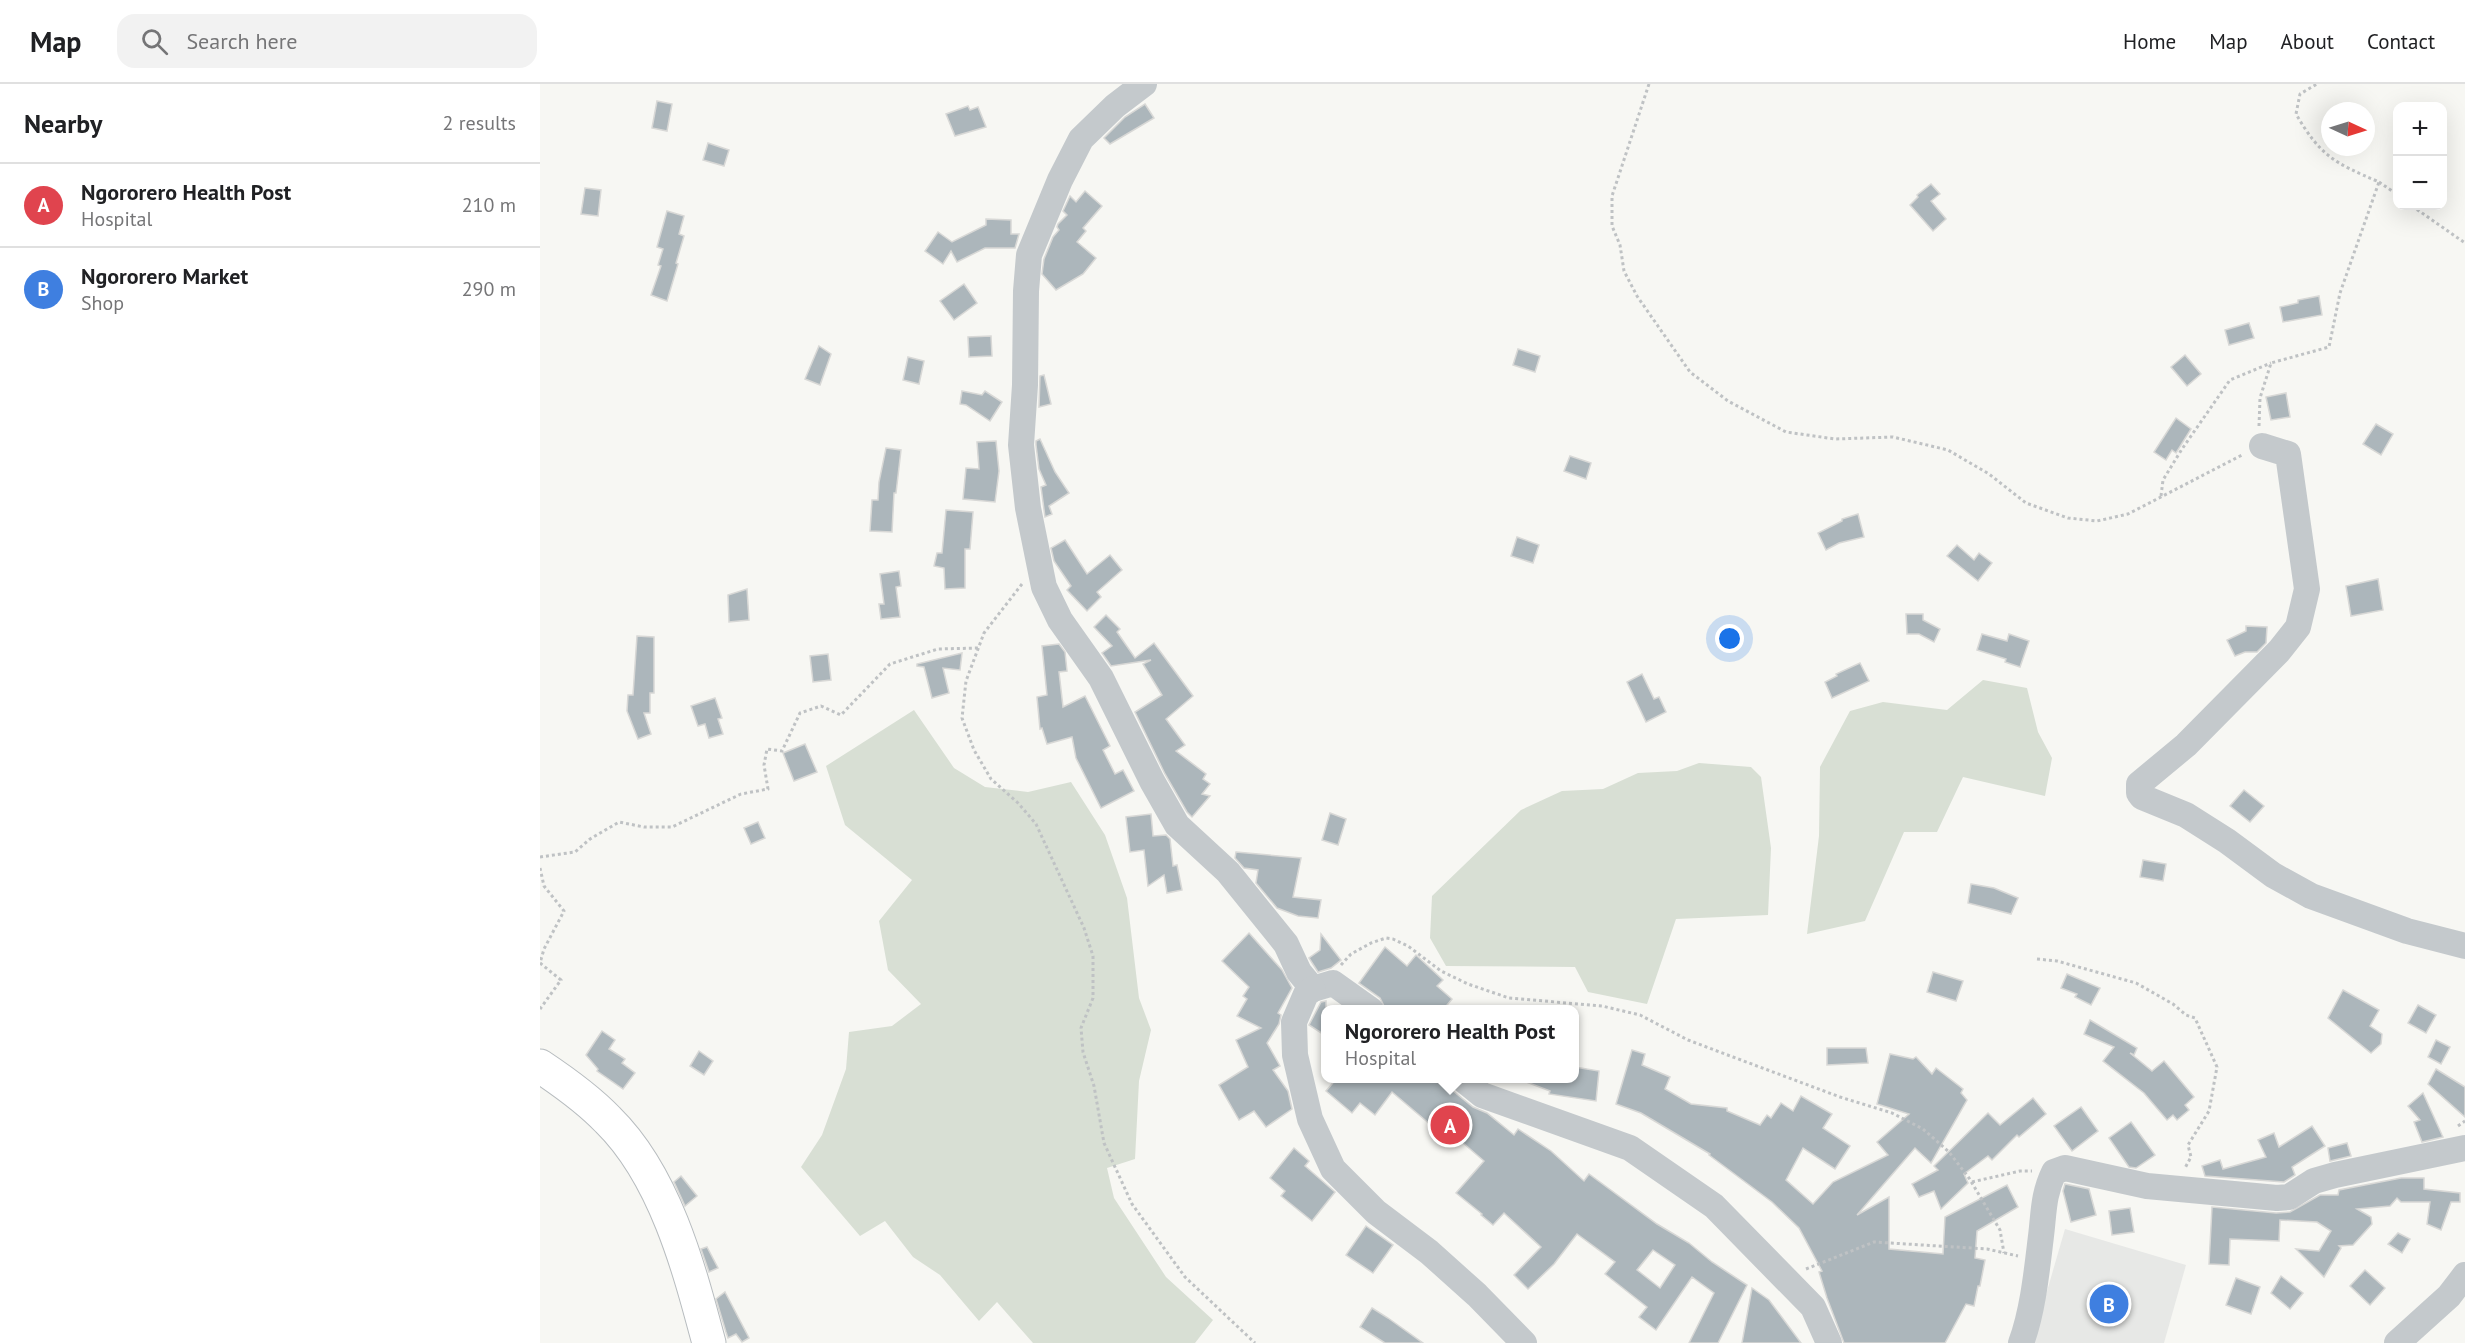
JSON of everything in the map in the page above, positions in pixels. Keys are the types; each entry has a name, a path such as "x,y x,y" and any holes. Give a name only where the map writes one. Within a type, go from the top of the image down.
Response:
{"main road":[{"path":"540,1066 575,1090 609,1121 642,1164 669,1215 689,1266 709,1343"}],"street":[{"path":"1144,84 1114,106 1081,139 1060,180 1029,255 1021,445 1028,508 1044,588 1060,620 1101,678 1152,781 1177,825 1228,872 1286,944 1299,972 1361,1005"},
{"path":"2262,446 2288,454 2307,589 2298,627 2279,651 2186,745 2139,784 2139,793 2142,797 2186,815 2227,841 2273,875 2311,896 2407,931 2465,946"},
{"path":"1323,986 1306,994 1294,1022 1295,1055 1310,1119 1334,1169 1376,1212 1429,1252 1477,1295 1524,1343"},
{"path":"1467,1083 1482,1095 1630,1148 1714,1206 1813,1307 1829,1343"},
{"path":"2021,1343 2038,1260 2047,1186 2054,1172 2065,1168 2147,1186 2184,1188 2245,1197 2289,1197 2314,1181 2335,1175 2465,1148"},
{"path":"2397,1343 2449,1296 2465,1275"}],"path":[{"path":"1649,84 1612,196 1612,226 1620,245 1624,271 1637,296 1690,372 1728,401 1786,432 1835,439 1893,437 1948,450 1989,474 2026,503 2068,519 2097,520 2128,514 2262,446 2259,423 2260,398 2271,363"},
{"path":"2317,84 2300,94 2296,114 2311,140 2337,164 2379,182 2393,192"},
{"path":"2160,497 2163,480 2230,380 2271,363 2329,347 2340,293 2379,182"},
{"path":"2418,210 2465,243"},
{"path":"1044,588 1022,584 984,633 966,681 962,718 974,750 991,779 1018,803 1036,824 1075,908 1093,956 1093,998 1081,1028 1083,1052 1094,1086 1104,1143 1132,1204 1185,1277 1256,1343"},
{"path":"540,857 575,852 590,839 619,822 644,827 672,827 741,794 768,789 764,765 767,748 782,751 800,713 821,706 841,715 890,664 938,649 980,648"},
{"path":"540,868 544,886 564,911 544,949 540,963 561,980 540,1009"},
{"path":"1323,986 1350,954 1386,938 1408,946 1441,971 1459,980 1509,998 1602,1006 1640,1015 1688,1040 1840,1097 1892,1113 1923,1129 1949,1152 1972,1182 2000,1230 2004,1253"},
{"path":"2037,959 2057,961 2136,983 2195,1018 2217,1067 2209,1111 2188,1145 2191,1157 2185,1166 2184,1188"},
{"path":"1972,1182 2020,1171 2054,1172"},
{"path":"1784,1276 1874,1242 1987,1249 2038,1260"}],"shaded area":[{"path":"1983,680 2027,688 2038,732 2052,758 2045,796 1963,777 1937,832 1904,832 1865,921 1807,934 1819,836 1820,767 1850,711 1883,702 1947,710"},
{"path":"914,710 954,768 985,787 1028,792 1071,782 1105,835 1127,898 1139,998 1151,1030 1139,1081 1135,1159 1107,1168 1114,1198 1166,1277 1213,1320 1195,1343 1033,1343 997,1302 979,1321 940,1275 913,1257 885,1221 860,1236 801,1167 822,1135 846,1069 849,1032 892,1026 921,1004 888,970 879,921 912,880 845,825 826,766"},
{"path":"1699,763 1751,767 1761,777 1771,848 1768,915 1676,919 1647,1004 1588,992 1575,967 1446,966 1430,938 1432,896 1521,810 1562,791 1603,789 1638,773 1677,771"},
{"path":"2065,1229 2186,1265 2164,1343 2032,1343"}],"building":[{"path":"657,101 672,104 667,131 652,128"},
{"path":"1145,104 1154,118 1110,144 1104,138 1125,117"},
{"path":"968,106 970,110 978,107 986,127 955,136 946,114"},
{"path":"708,143 729,150 724,166 703,160"},
{"path":"1931,184 1940,194 1931,201 1946,219 1933,231 1910,205 1918,197 1917,195"},
{"path":"585,188 601,190 598,216 581,214"},
{"path":"1085,191 1102,206 1083,228 1086,231 1077,242 1096,258 1083,274 1056,290 1042,274 1044,259 1053,237 1059,230 1058,224 1067,215 1063,211 1070,196 1076,202"},
{"path":"667,211 684,216 679,234 684,236 667,301 651,295 661,266 658,265 663,249 657,247"},
{"path":"986,219 1011,220 1011,234 1019,234 1015,248 985,248 957,262 951,251 943,264 925,251 938,232 952,242 986,225"},
{"path":"964,284 977,303 954,320 940,301"},
{"path":"2319,296 2322,315 2283,322 2280,307 2298,303 2298,300"},
{"path":"2249,323 2254,338 2229,345 2225,330"},
{"path":"991,336 992,356 969,357 968,337"},
{"path":"819,346 831,354 820,385 805,379"},
{"path":"1518,349 1540,356 1535,372 1513,365"},
{"path":"2185,355 2201,374 2187,386 2171,367"},
{"path":"908,357 924,361 919,384 903,380"},
{"path":"1044,375 1051,404 1039,407 1040,376"},
{"path":"962,391 982,395 985,391 1002,402 990,421 966,405 960,404"},
{"path":"2286,393 2290,417 2271,420 2266,397"},
{"path":"2176,418 2191,429 2176,453 2172,450 2166,460 2154,452"},
{"path":"2376,424 2393,434 2381,455 2363,444"},
{"path":"1040,439 1055,472 1069,493 1049,506 1052,514 1045,517 1041,487 1046,485 1039,469 1036,445 1036,441"},
{"path":"996,441 999,471 995,502 963,499 966,468 979,469 977,442"},
{"path":"886,448 901,450 896,493 894,493 892,532 870,531 872,500 878,500"},
{"path":"1570,456 1591,463 1586,479 1564,471"},
{"path":"946,510 973,512 970,549 965,549 965,588 945,589 944,568 934,566 937,553 942,553"},
{"path":"1858,514 1864,537 1839,543 1826,550 1818,533 1842,519"},
{"path":"1517,537 1539,545 1533,563 1511,556"},
{"path":"1065,540 1087,574 1110,555 1122,570 1097,592 1101,597 1087,611 1067,590 1071,586 1054,561 1051,548"},
{"path":"1957,545 1974,560 1979,553 1992,563 1978,581 1947,556"},
{"path":"899,571 901,586 896,587 900,617 881,619 879,604 884,604 880,574"},
{"path":"2378,579 2383,610 2351,616 2346,586"},
{"path":"747,589 749,620 729,622 728,595"},
{"path":"1906,614 1923,614 1923,620 1940,629 1934,642 1919,634 1907,634"},
{"path":"1106,615 1120,629 1117,632 1135,658 1154,643 1193,696 1166,719 1185,745 1176,751 1206,774 1203,779 1210,784 1202,794 1210,796 1192,817 1165,774 1135,712 1162,695 1143,664 1151,660 1111,666 1102,653 1112,646 1094,627"},
{"path":"2246,626 2267,627 2266,643 2257,652 2245,652 2235,656 2227,640 2246,631"},
{"path":"1982,634 2007,641 2009,634 2029,641 2020,667 2005,662 2006,659 1977,650"},
{"path":"637,636 654,637 654,693 650,693 650,713 644,713 651,734 638,739 627,711 628,695 633,695"},
{"path":"1059,644 1065,652 1067,671 1059,672 1063,707 1085,696 1110,746 1103,750 1115,774 1123,770 1134,791 1101,808 1076,758 1072,737 1047,744 1042,728 1040,729 1037,697 1047,695 1042,646"},
{"path":"962,653 960,670 943,668 949,693 932,698 924,667 917,666 917,664"},
{"path":"828,654 831,680 813,682 810,656"},
{"path":"1860,663 1869,681 1832,698 1825,682"},
{"path":"1642,674 1654,699 1659,697 1666,712 1646,722 1627,682"},
{"path":"715,698 722,718 718,719 723,734 709,738 705,724 698,726 691,706"},
{"path":"805,744 817,772 794,781 783,753"},
{"path":"2244,790 2264,806 2250,822 2230,806"},
{"path":"1330,813 1346,819 1338,845 1322,840"},
{"path":"1151,814 1153,836 1166,835 1170,839 1173,866 1177,865 1182,890 1167,893 1164,875 1148,886 1144,850 1130,852 1126,817"},
{"path":"758,822 765,838 751,844 744,828"},
{"path":"1236,852 1301,858 1293,897 1321,900 1318,918 1298,916 1277,908 1256,883 1258,870 1244,868 1235,858"},
{"path":"2143,860 2166,864 2163,881 2140,877"},
{"path":"1971,884 1994,888 2018,898 2011,914 1968,903"},
{"path":"1249,933 1282,970 1292,988 1278,1013 1281,1015 1279,1024 1267,1043 1280,1066 1273,1070 1288,1091 1292,1109 1266,1127 1254,1111 1239,1120 1219,1085 1248,1067 1236,1040 1261,1028 1237,1016 1247,999 1243,996 1249,987 1222,961"},
{"path":"1321,934 1341,960 1331,968 1318,972 1309,958 1320,950"},
{"path":"1385,947 1407,966 1416,955 1443,980 1437,986 1452,999 1447,1005 1384,1005 1380,998 1359,983"},
{"path":"1933,972 1963,981 1956,1001 1927,992"},
{"path":"2067,974 2100,988 2091,1005 2075,997 2077,994 2061,988"},
{"path":"2343,990 2379,1010 2370,1026 2382,1034 2381,1044 2371,1053 2328,1018"},
{"path":"1326,1001 1326,1005 1321,1005 1321,1033 1309,1025 1321,1002"},
{"path":"2418,1005 2436,1015 2426,1033 2408,1023"},
{"path":"2090,1020 2137,1048 2134,1055 2130,1053 2152,1071 2164,1061 2194,1097 2185,1105 2189,1110 2177,1120 2173,1115 2167,1120 2144,1093 2103,1061 2114,1047 2084,1034"},
{"path":"602,1031 615,1040 609,1049 625,1059 622,1063 635,1073 623,1089 597,1071 598,1069 586,1055"},
{"path":"2436,1040 2450,1047 2441,1064 2428,1057"},
{"path":"1827,1048 1866,1048 1868,1063 1827,1065"},
{"path":"1632,1050 1645,1054 1642,1065 1670,1077 1665,1089 1691,1104 1727,1108 1727,1111 1760,1125 1767,1115 1771,1118 1781,1103 1793,1111 1801,1096 1832,1114 1823,1128 1850,1146 1835,1169 1803,1148 1786,1180 1813,1204 1833,1182 1888,1155 1877,1142 1909,1114 1877,1104 1890,1054 1913,1059 1916,1057 1932,1074 1936,1068 1963,1089 1961,1093 1967,1100 1931,1163 1915,1148 1857,1215 1889,1197 1889,1249 1943,1254 1945,1217 2007,1185 2018,1207 1977,1231 1975,1258 1985,1260 1980,1286 1978,1286 1974,1306 1966,1304 1945,1343 1844,1343 1819,1272 1822,1271 1799,1228 1772,1202 1710,1154 1641,1113 1616,1104"},
{"path":"699,1051 713,1061 704,1075 690,1066"},
{"path":"1579,1068 1599,1071 1596,1101 1549,1094 1550,1091 1529,1083 1579,1083"},
{"path":"2436,1069 2465,1087 2465,1117 2428,1084"},
{"path":"1333,1083 1448,1083 1452,1090 1473,1107 1487,1113 1514,1135 1518,1129 1551,1151 1584,1181 1589,1174 1657,1224 1689,1243 1712,1262 1747,1285 1718,1343 1689,1343 1714,1293 1692,1277 1656,1330 1639,1317 1647,1307 1605,1274 1615,1262 1577,1234 1554,1264 1528,1289 1514,1275 1541,1247 1504,1213 1493,1225 1456,1193 1484,1161 1456,1137 1451,1142 1392,1092 1375,1115 1360,1103 1352,1113 1326,1091","holes":["1653,1250 1675,1265 1660,1288 1637,1270"]},
{"path":"2423,1093 2443,1137 2422,1142 2414,1122 2420,1120 2408,1106"},
{"path":"2033,1098 2046,1114 2019,1137 2017,1135 1992,1160 1988,1156 1964,1174 1968,1183 1941,1209 1934,1191 1919,1197 1912,1184 1938,1170 1934,1166 1988,1113 2000,1125"},
{"path":"2081,1107 2098,1131 2072,1151 2054,1126"},
{"path":"2131,1122 2155,1155 2136,1168 2129,1167 2109,1138"},
{"path":"2312,1126 2325,1146 2292,1167 2295,1175 2284,1182 2205,1176 2202,1166 2220,1160 2223,1169 2266,1157 2258,1140 2274,1133 2279,1147"},
{"path":"2347,1143 2351,1156 2330,1161 2328,1148"},
{"path":"1294,1148 1309,1161 1305,1166 1335,1192 1312,1221 1281,1196 1285,1191 1270,1178"},
{"path":"681,1176 697,1196 685,1206 674,1182"},
{"path":"2401,1178 2424,1178 2424,1189 2460,1193 2460,1202 2451,1202 2441,1230 2427,1224 2430,1202 2401,1202 2397,1198 2390,1206 2357,1209 2371,1217 2372,1224 2353,1245 2339,1246 2341,1248 2324,1277 2296,1249 2319,1251 2331,1231 2317,1222 2280,1220 2279,1241 2230,1239 2229,1265 2209,1264 2212,1207 2276,1213 2290,1212 2320,1195 2338,1195 2339,1190"},
{"path":"2065,1184 2089,1189 2096,1215 2071,1222 2063,1191"},
{"path":"2130,1208 2134,1232 2112,1235 2109,1211"},
{"path":"1366,1226 1393,1245 1373,1273 1346,1255"},
{"path":"2398,1233 2410,1239 2402,1253 2388,1244"},
{"path":"707,1247 718,1268 709,1272 701,1249"},
{"path":"2365,1270 2385,1288 2370,1305 2350,1286"},
{"path":"2281,1276 2303,1293 2290,1309 2271,1293"},
{"path":"2236,1278 2260,1287 2251,1314 2226,1305"},
{"path":"1752,1288 1769,1300 1801,1343 1742,1343"},
{"path":"725,1292 749,1338 742,1342 736,1334 728,1338 716,1299"},
{"path":"1372,1308 1423,1343 1385,1343 1360,1327"}],"place":[{"name":"Ngororero Health Post","path":"1450,1125"},
{"name":"Ngororero Market","path":"2109,1304"}]}
